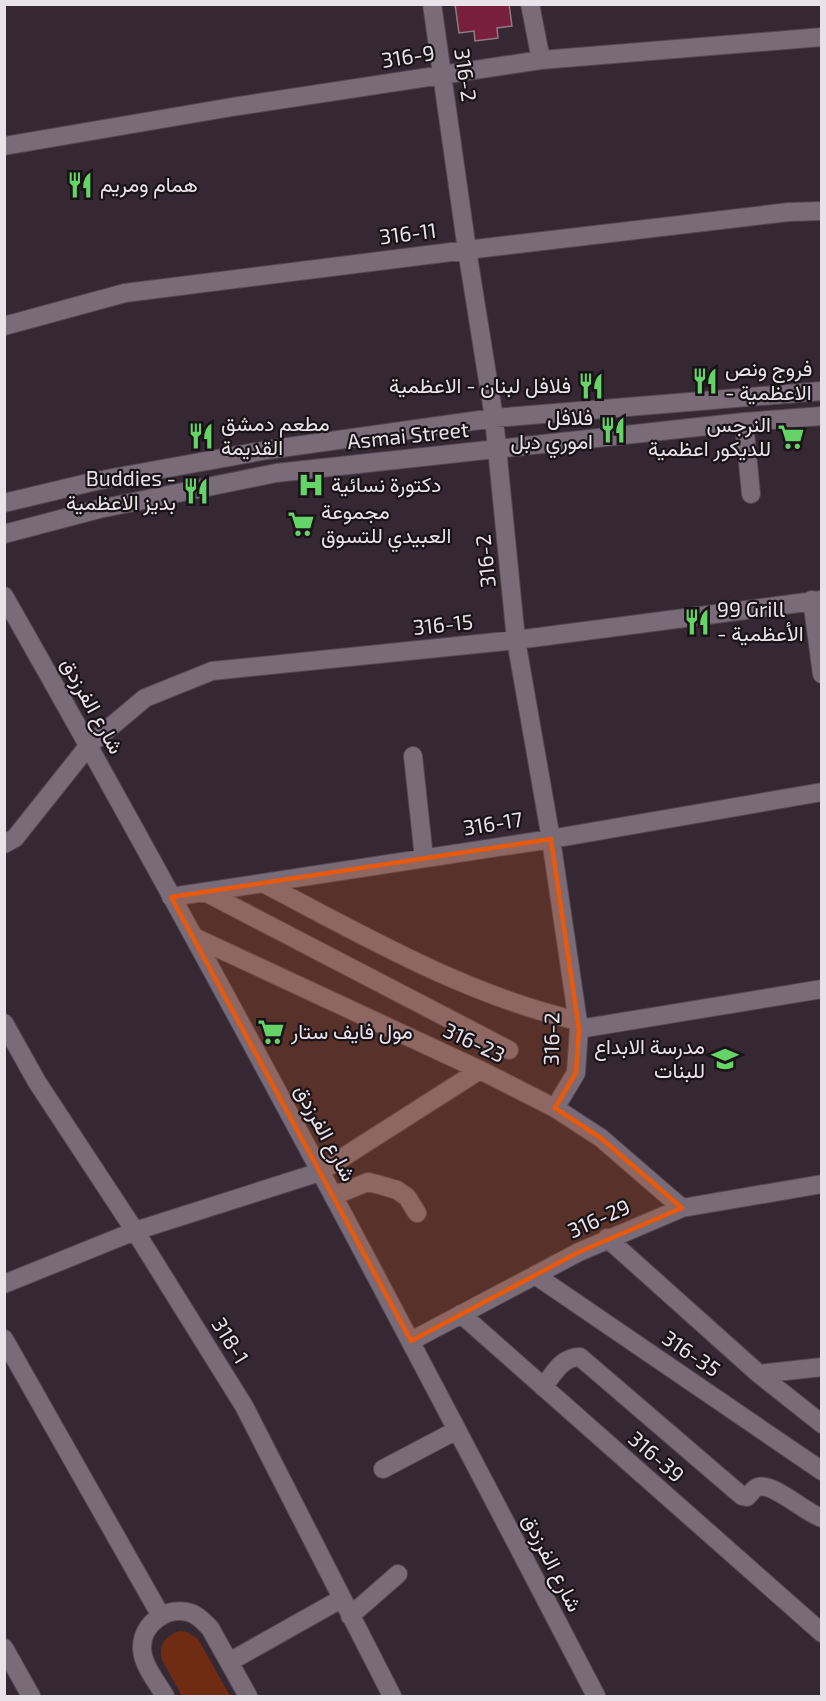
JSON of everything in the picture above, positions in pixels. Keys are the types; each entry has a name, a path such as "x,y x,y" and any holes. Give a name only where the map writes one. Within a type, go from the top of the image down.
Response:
{"street":[{"name":"316-2","path":"432,4 467,250 494,418 516,640 550,839 578,1025 576,1073 555,1108"},
{"path":"530,4 540,60"},
{"name":"316-9","path":"4,146 232,107 540,60 822,37"},
{"name":"316-11","path":"4,326 124,293 789,212 822,211"},
{"name":"Asmai Street","path":"4,503 96,481 267,450 494,418 822,391"},
{"name":"Asmai Street","path":"4,534 99,509 276,473 744,422 822,416"},
{"path":"744,422 751,494"},
{"name":"شارع الفرزدق","path":"4,596 194,937 411,1341 596,1696"},
{"path":"817,600 822,674"},
{"name":"316-15","path":"4,844 15,838 89,745 145,698 212,671 516,640 817,600"},
{"path":"413,756 424,858"},
{"name":"316-17","path":"171,897 550,839 822,792"},
{"path":"263,883 380,945 454,979 578,1025 822,989"},
{"path":"205,892 509,1050"},
{"name":"316-23","path":"194,937 480,1070 555,1108 601,1138 682,1208"},
{"name":"318-1","path":"4,1023 37,1082 135,1231 244,1406 392,1696"},
{"path":"4,1284 135,1231 320,1172 480,1070"},
{"path":"333,1196 368,1182 397,1190 407,1197 417,1213"},
{"name":"316-29","path":"411,1341 607,1238 682,1208 822,1184"},
{"path":"607,1238 759,1374 822,1424"},
{"name":"316-35","path":"535,1275 822,1471"},
{"name":"316-39","path":"460,1314 822,1633"},
{"path":"4,1339 161,1616"},
{"path":"543,1387 564,1361 572,1357 580,1357 742,1496 747,1497 756,1488 761,1487 786,1496 822,1518"},
{"path":"759,1374 822,1367"},
{"path":"383,1469 457,1430"},
{"path":"350,1616 398,1574"},
{"path":"229,1662 341,1599"},
{"path":"165,1696 144,1660 142,1648 149,1626 161,1616 179,1611 201,1618 210,1628 248,1696"},
{"path":"4,1648 31,1696"}],"highlighted area":[{"path":"551,839 579,1029 576,1073 555,1108 601,1138 682,1208 579,1252 411,1341 171,897"}],"shaded area":[{"path":"180,1631 187,1632 198,1639 230,1696 182,1696 161,1655 162,1646 167,1638"}],"building":[{"path":"455,4 509,4 512,26 497,28 498,38 475,41 474,31 459,33"}],"place":[{"name":"همام ومريم","path":"80,185"},
{"name":"فروج ونص - الاعظمية","path":"705,381"},
{"name":"فلافل لبنان - الاعظمية","path":"591,386"},
{"name":"فلافل اموري دبل","path":"613,430"},
{"name":"مطعم دمشق القديمة","path":"201,436"},
{"name":"النرجس للديكور اعظمية","path":"791,437"},
{"name":"دكتورة نسائية","path":"311,485"},
{"name":"Buddies - بديز الاعظمية","path":"196,491"},
{"name":"مجموعة العبيدي للتسوق","path":"301,524"},
{"name":"99 Grill - الأعظمية","path":"697,622"},
{"name":"مول فايف ستار","path":"271,1032"},
{"name":"مدرسة الابداع للبنات","path":"725,1059"}]}
